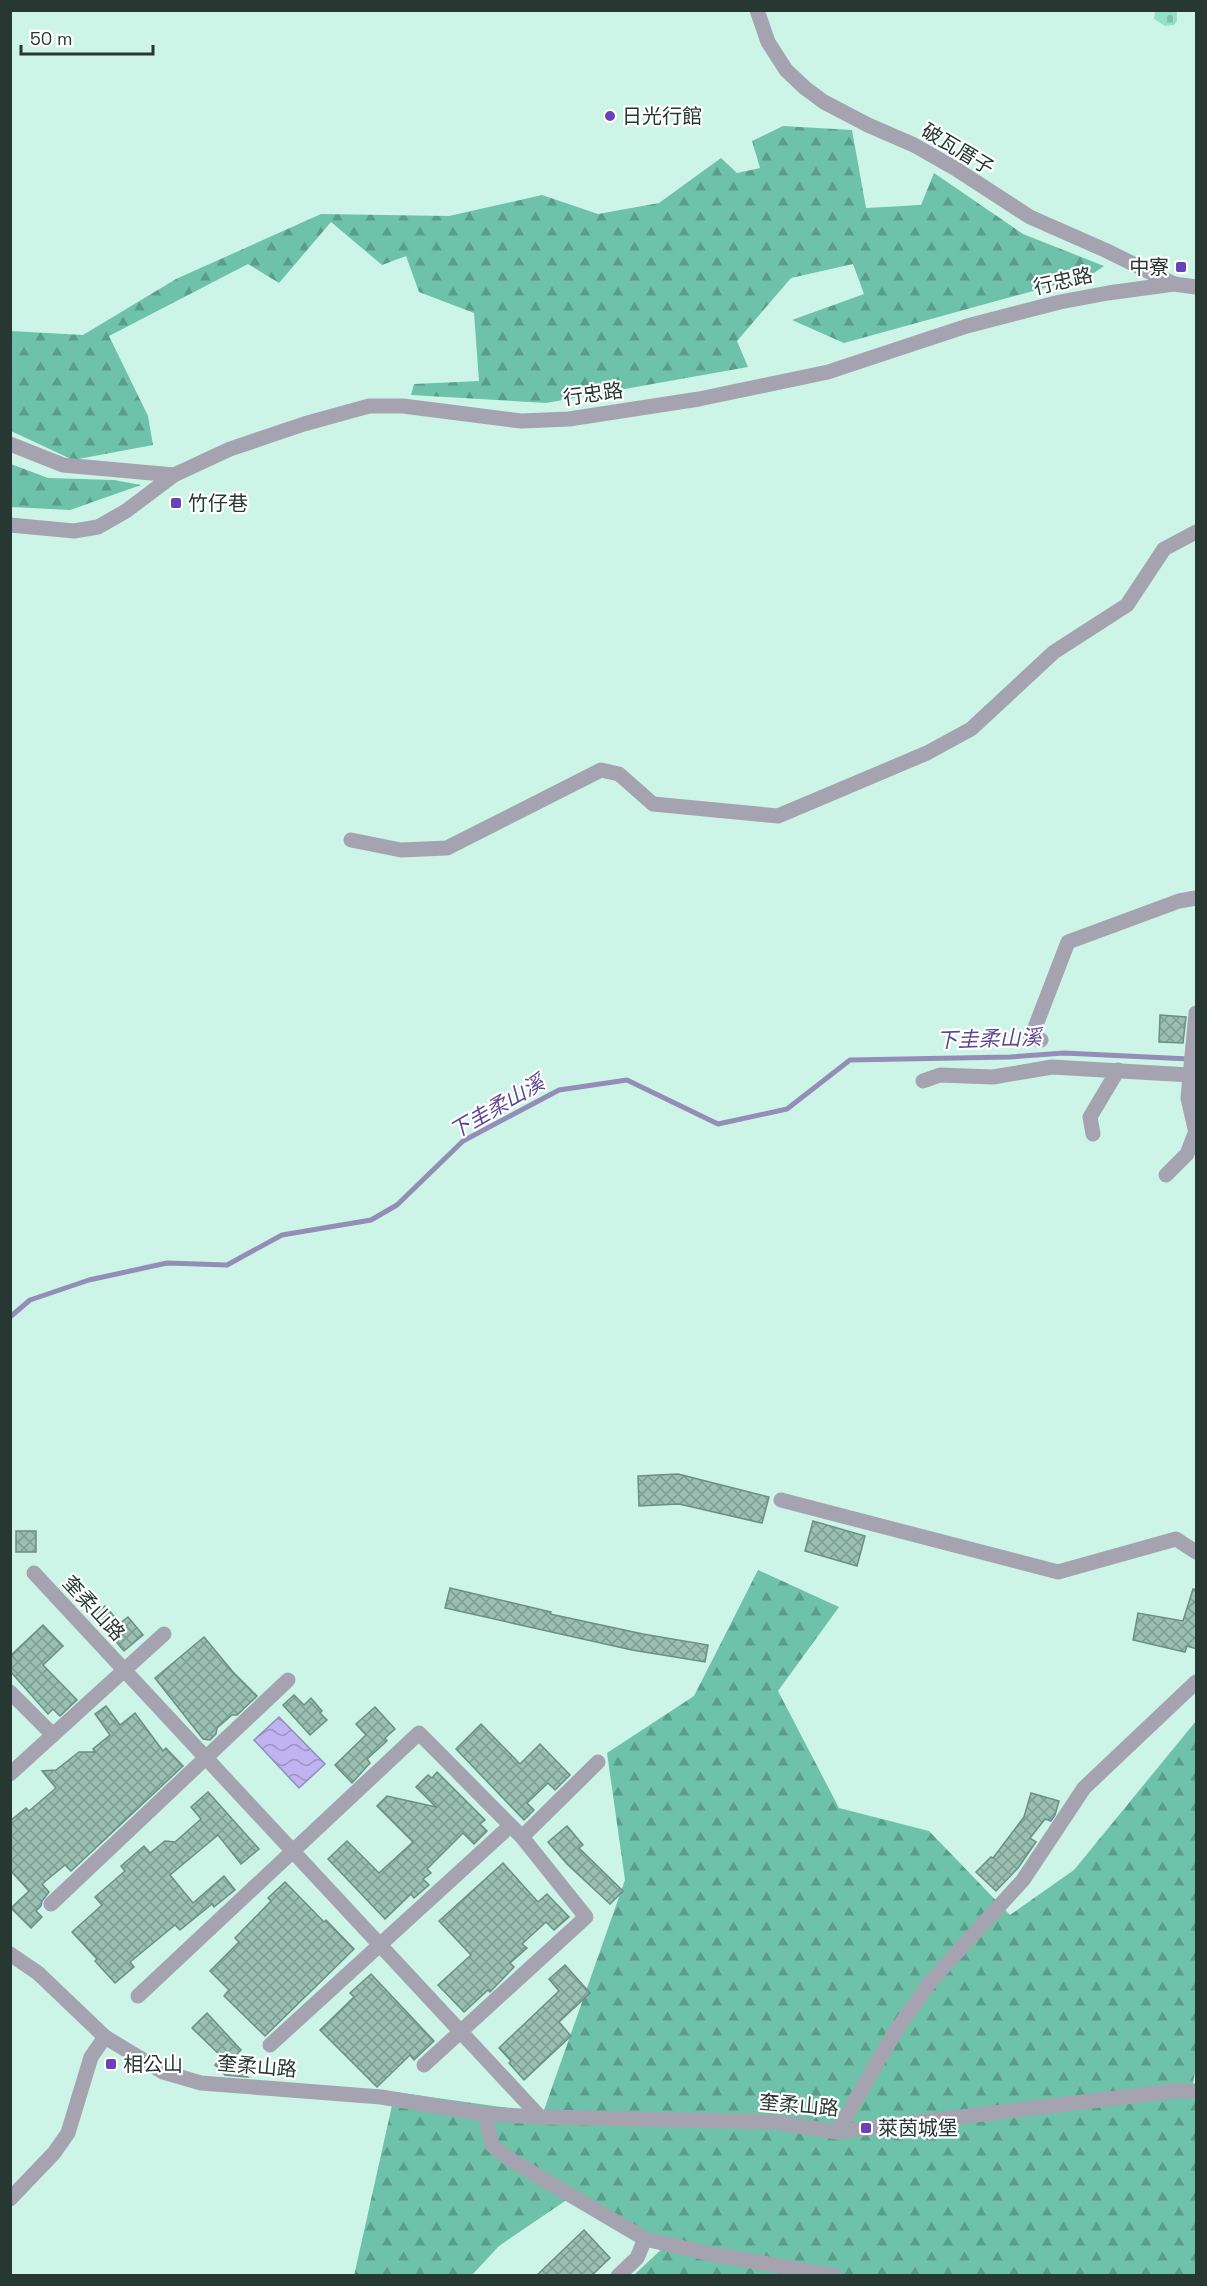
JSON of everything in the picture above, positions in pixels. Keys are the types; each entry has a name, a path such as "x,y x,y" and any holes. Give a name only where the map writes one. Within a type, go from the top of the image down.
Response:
{"street":[{"name":"破瓦厝子","path":"757,10 768,42 786,70 824,102 914,145 1030,217 1174,284"},
{"name":"行忠路","path":"10,525 74,531 98,527 126,511 174,475 230,448 369,406 403,406 520,421 569,419 699,399 828,372 967,326 1060,302 1174,284 1197,287"},
{"path":"10,444 63,465 174,475"},
{"path":"351,840 401,850 447,848 601,770 619,774 653,804 778,816 927,753 971,729 1054,652 1127,605 1164,549 1197,532"},
{"path":"1041,1040 1031,1038 1068,942 1179,901 1197,898"},
{"path":"1166,1175 1187,1154 1196,1132 1191,1069 1192,1040 1197,1013"},
{"path":"923,1081 940,1075 993,1077 1052,1067 1118,1070 1191,1069"},
{"path":"1093,1134 1090,1117 1118,1070"},
{"path":"781,1500 1058,1572 1176,1539 1197,1552"},
{"name":"奎柔山路","path":"34,1574 540,2117"},
{"name":"奎柔山路","path":"10,1774 164,1634"},
{"path":"51,1904 288,1680"},
{"path":"837,2132 893,2035 924,1991 1023,1880 1084,1788 1197,1682"},
{"path":"10,1692 53,1735"},
{"path":"138,1996 419,1733 522,1837 586,1917 424,2066"},
{"path":"522,1837 598,1762"},
{"name":"奎柔山路","path":"270,2045 510,1826"},
{"name":"奎柔山路","path":"10,1954 38,1973 105,2037 163,2072 201,2083 381,2097 485,2114 775,2122 837,2132 1174,2091 1197,2091"},
{"path":"10,2199 54,2153 68,2133 91,2057 105,2037"},
{"path":"485,2114 492,2145 509,2159 645,2239 706,2253 836,2276"},
{"path":"618,2276 637,2258 645,2239"}],"green space":[{"path":"1155,11 1177,11 1177,21 1174,25 1165,26 1154,19"},
{"path":"783,126 852,130 866,208 921,205 934,173 1023,234 1104,266 1091,275 844,343 792,320 864,294 853,264 791,278 737,341 748,367 546,403 411,395 414,384 479,381 474,313 419,292 406,256 382,265 331,222 279,283 248,264 109,336 148,416 153,445 73,460 11,431 11,331 83,335 176,279 321,214 449,216 542,195 598,214 659,203 721,158 737,173 760,168 752,141"},
{"path":"11,464 48,478 114,480 141,485 70,510 11,507"},
{"path":"758,1570 839,1607 778,1691 839,1808 929,1831 1010,1915 1074,1870 1196,1721 1196,2065 1191,2097 1196,2098 1196,2275 634,2275 666,2245 568,2199 499,2246 472,2275 354,2276 395,2092 543,2113 625,1880 607,1753 694,1696"}],"water":[{"path":"279,1717 325,1764 299,1788 254,1740"}],"building":[{"path":"1160,1015 1186,1017 1183,1043 1159,1042"},
{"path":"678,1474 769,1497 762,1523 679,1504 639,1506 638,1476"},
{"path":"813,1521 865,1536 857,1566 805,1551"},
{"path":"16,1531 36,1531 36,1552 16,1552"},
{"path":"450,1588 551,1612 550,1614 708,1645 705,1662 632,1650 445,1608"},
{"path":"1193,1589 1197,1590 1197,1649 1187,1646 1185,1652 1133,1640 1138,1613 1183,1621"},
{"path":"105,1606 120,1623 128,1617 143,1635 124,1651 93,1615"},
{"path":"43,1625 63,1646 43,1665 77,1700 60,1716 53,1709 48,1714 10,1671 10,1656"},
{"path":"204,1637 233,1672 257,1696 237,1715 232,1715 217,1728 216,1734 210,1740 203,1739 155,1678"},
{"path":"294,1695 304,1705 311,1698 327,1720 310,1735 283,1705"},
{"path":"106,1706 120,1725 135,1713 163,1751 166,1748 183,1766 71,1871 65,1865 42,1884 49,1892 36,1911 42,1917 31,1928 11,1908 29,1891 10,1870 10,1821 26,1808 29,1811 56,1788 42,1771 56,1770 79,1752 95,1752 93,1749 110,1735 95,1714"},
{"path":"375,1707 395,1729 385,1738 387,1741 367,1759 370,1763 352,1783 335,1765 366,1735 356,1724"},
{"path":"481,1724 520,1764 540,1744 570,1775 555,1790 548,1783 527,1803 534,1810 524,1820 456,1749"},
{"path":"437,1772 485,1820 480,1824 487,1831 474,1844 463,1833 427,1869 431,1873 423,1879 429,1885 414,1898 411,1894 385,1919 328,1859 347,1841 379,1873 413,1842 377,1806 387,1796 436,1807 416,1787 428,1775 432,1778"},
{"path":"208,1792 259,1849 241,1864 218,1835 170,1875 193,1903 224,1876 235,1890 214,1907 212,1904 180,1930 175,1925 130,1962 134,1967 115,1983 72,1932 102,1905 95,1897 125,1871 121,1866 144,1846 150,1853 165,1841 175,1842 201,1819 191,1807"},
{"path":"1031,1793 1059,1801 1055,1815 1051,1821 1045,1819 1030,1838 1036,1842 1018,1868 996,1891 976,1872 991,1857 993,1858 1024,1817"},
{"path":"567,1826 583,1845 579,1848 623,1891 610,1904 567,1864 548,1842"},
{"path":"503,1863 538,1902 547,1894 569,1917 554,1930 546,1922 522,1944 527,1948 510,1963 514,1967 490,1992 488,1990 464,2012 438,1985 471,1955 439,1921"},
{"path":"285,1882 354,1949 265,2036 224,1996 229,1990 210,1971 239,1942 235,1938 271,1901 268,1898"},
{"path":"565,1965 590,1993 559,2022 571,2036 524,2080 499,2048 559,1991 549,1979"},
{"path":"371,1974 434,2041 414,2060 410,2055 377,2087 320,2030 354,1997 350,1993"},
{"path":"207,2013 241,2050 233,2058 248,2077 225,2075 215,2065 222,2057 192,2028"},
{"path":"584,2230 610,2258 591,2276 536,2276"}],"waterway":[{"name":"下圭柔山溪","path":"10,1317 30,1300 89,1280 167,1263 227,1265 282,1235 371,1220 397,1205 463,1141 559,1090 627,1080 718,1124 787,1109 850,1060 1010,1057 1064,1053 1189,1059"}],"place":[{"name":"日光行館","path":"610,116"},
{"name":"中寮","path":"1181,267"},
{"name":"竹仔巷","path":"176,503"},
{"name":"相公山","path":"111,2064"},
{"name":"萊茵城堡","path":"866,2128"}]}
